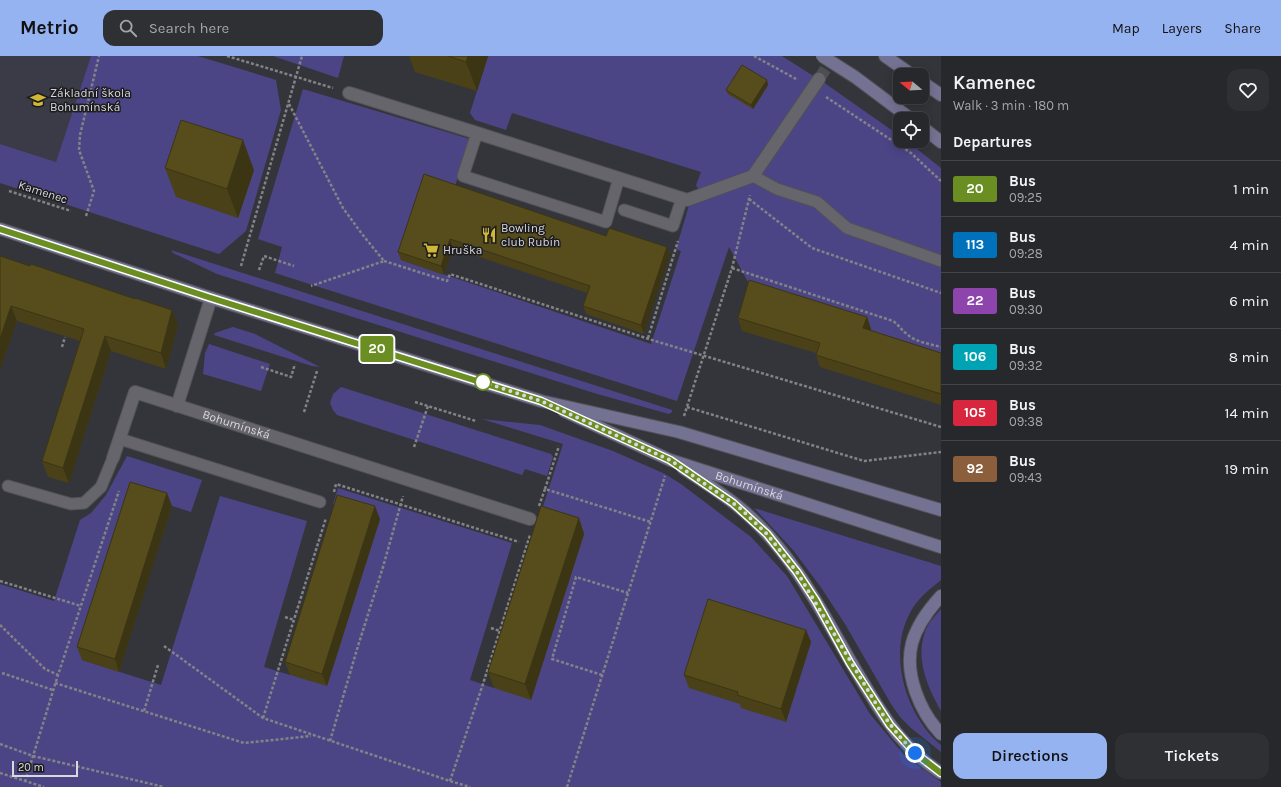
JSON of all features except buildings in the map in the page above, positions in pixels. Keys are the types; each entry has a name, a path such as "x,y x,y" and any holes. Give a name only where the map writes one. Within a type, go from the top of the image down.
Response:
{"main road":[{"path":"822,56 855,77 902,112"},
{"path":"885,56 902,68"},
{"path":"929,87 941,95"},
{"path":"929,133 941,142"},
{"name":"Bohumínská","path":"0,229 211,298 541,401 679,432 941,510"},
{"name":"Bohumínská","path":"541,401 670,460 941,547"},
{"path":"670,460 726,497 740,508 767,534 797,572 816,601 850,663 890,725 915,753 941,772"},
{"path":"941,596 919,625 912,641 910,658 913,678 921,705 929,720 941,734"}],"street":[{"path":"349,93 477,132 687,200 753,176 816,84"},
{"path":"177,406 211,298"},
{"name":"Bohumínská","path":"113,458 135,392 532,520"}],"lane":[{"path":"477,132 463,176 606,222 619,178"},
{"path":"753,176 777,189 817,202 847,228 941,261"},
{"path":"624,210 673,226 682,198"},
{"path":"120,439 320,502"},
{"name":"Bohumínská","path":"8,486 71,504 84,503 101,487 113,458"}],"path":[{"path":"86,216 94,191 79,150 80,135 99,56"},
{"path":"227,56 349,93"},
{"path":"241,266 302,56"},
{"path":"754,56 816,84 911,154 941,181"},
{"path":"289,104 343,208 384,261 447,281 450,274 648,338 941,427"},
{"path":"691,394 732,268 749,199 753,176"},
{"name":"Kamenec","path":"9,191 71,211"},
{"path":"749,199 812,248 941,293"},
{"path":"648,338 680,235"},
{"path":"259,270 264,256 294,266"},
{"path":"311,286 384,261"},
{"path":"732,268 893,321 900,326 906,334 913,338 941,347"},
{"path":"62,347 65,337"},
{"path":"261,367 291,377 295,364"},
{"path":"304,412 317,370"},
{"path":"415,402 476,421"},
{"path":"414,447 428,406"},
{"path":"687,407 864,460 941,452"},
{"path":"450,781 500,631 532,520 545,489 559,446"},
{"path":"330,741 383,568 408,480"},
{"path":"332,498 336,484 519,542"},
{"path":"25,782 53,690 120,488"},
{"path":"545,489 651,522"},
{"path":"567,787 660,493"},
{"path":"263,718 327,512"},
{"path":"602,675 552,659 576,577 628,593"},
{"path":"0,581 81,606"},
{"path":"285,617 294,620"},
{"path":"0,625 45,669 58,675"},
{"path":"491,628 500,631"},
{"path":"164,646 263,718 313,736 470,787"},
{"path":"144,711 158,665"},
{"path":"2,673 53,690"},
{"path":"56,683 244,743 313,736"},
{"path":"0,744 33,756 164,787"},
{"path":"0,773 44,787"}],"shaded area":[{"name":"Základní škola Bohumínská","path":"0,56 91,56 56,162 0,144"},
{"path":"91,56 198,56 276,80 281,110 246,231 219,254 0,183 0,144 56,162"},
{"path":"273,56 344,56 338,78"},
{"path":"488,56 782,56 826,84 893,131 893,148 916,148 941,168 941,364 867,341 871,329 754,293 729,247 677,401 275,273 282,247 258,239 303,89 470,139 455,186 401,260 651,344 681,251 676,249 690,202 703,198 696,185 701,172 512,113 506,130 475,120 470,113"},
{"path":"171,250 669,409 672,410 672,412 669,414 594,393 217,274 173,253"},
{"path":"233,327 255,334 320,367 312,366 214,335 215,333"},
{"path":"209,344 270,364 261,391 203,374 205,353"},
{"path":"341,387 551,454 553,457 547,476 525,469 522,475 337,415 330,403 333,394"},
{"path":"482,419 540,425 613,451 665,474 681,484 751,537 787,576 870,714 905,756 941,782 941,787 0,787 0,584 54,601 80,520 91,513 106,495 127,456 202,480 191,512 135,494 82,660 161,685 220,496 307,521 264,667 290,675 342,507 333,504 338,488 512,543 470,680 494,688 539,519 563,444"},
{"path":"754,508 941,566 941,580 917,602 904,627 900,645 900,664 909,700 928,732 941,745 941,752 911,728 900,717 845,624 820,586 793,550"},
{"path":"941,609 941,711 924,673 921,652 926,629"}],"tunnel":[{"path":"819,79 834,56"}],"bus line":[{"name":"20","path":"0,229 211,298 541,401 670,460 740,508 781,550 816,601 850,663 890,725 908,747 941,773"}],"place":[{"name":"Základní škola Bohumínská","path":"38,100"},
{"name":"Bowling club Rubín","path":"489,235"},
{"name":"Hruška","path":"431,250"}],"route":[{"path":"483,382 541,401 670,460 740,508 767,534 797,572 816,601 850,663 881,712 908,747 915,753"}]}
